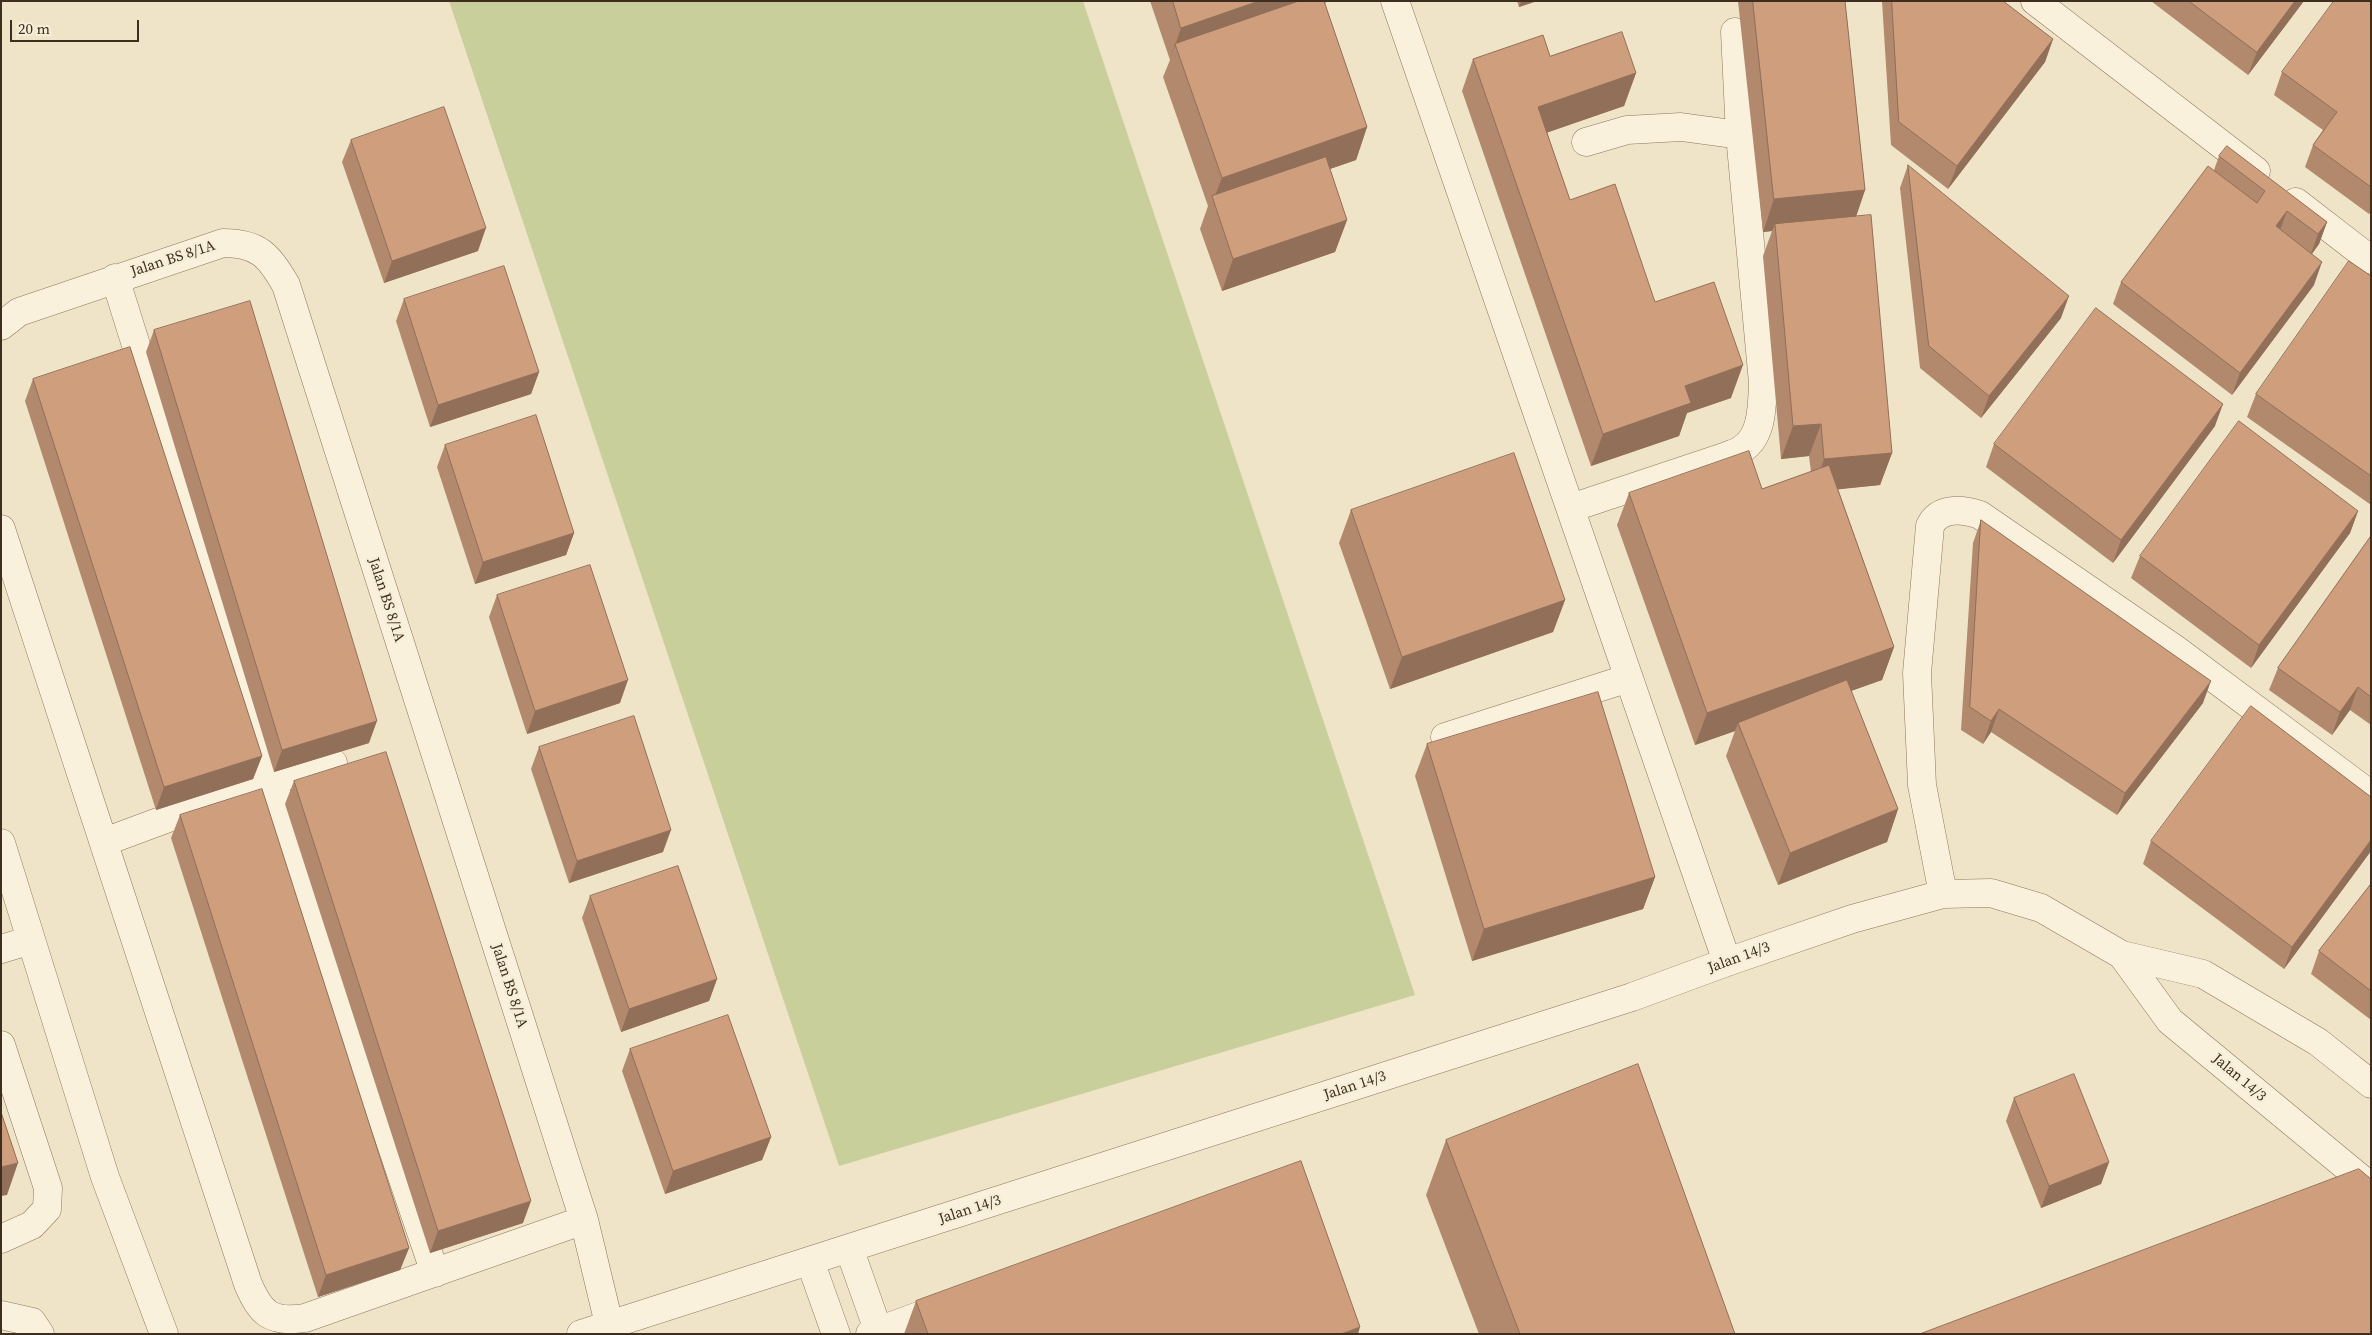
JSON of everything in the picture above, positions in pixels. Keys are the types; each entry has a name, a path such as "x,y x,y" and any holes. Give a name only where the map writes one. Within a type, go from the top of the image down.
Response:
{"street":[{"path":"1395,1 1727,962"},
{"path":"2035,1 2371,260"},
{"path":"1571,508 1724,457 1743,449 1754,437 1761,412 1763,383 1740,135 1735,32"},
{"path":"1586,142 1627,130 1682,128 1740,135"},
{"name":"Jalan BS 8/1A","path":"1,326 19,312 222,243 239,243 259,249 275,266 286,285 584,1220 609,1324"},
{"path":"115,278 331,968 435,1273"},
{"path":"1943,894 1922,785 1917,673 1930,526 1935,516 1944,512 1970,512 1980,515 2175,649 2371,795"},
{"path":"1,529 248,1284 256,1302 269,1316 286,1321 304,1318 584,1220"},
{"path":"1445,737 1629,678"},
{"path":"104,842 271,780 334,763"},
{"path":"1,844 105,1177 164,1334"},
{"name":"Jalan 14/3","path":"581,1334 1632,997 1852,919 1943,894 1991,893 2041,908 2122,956 2203,974 2318,1042 2371,1084"},
{"path":"1,949 32,940"},
{"name":"Jalan 14/3","path":"2122,956 2170,1021 2371,1187"},
{"path":"1,1045 48,1188 46,1209 32,1225 1,1239"},
{"path":"849,1248 874,1332 963,1300"},
{"path":"810,1261 836,1334"},
{"path":"1,1315 32,1322 40,1334"}],"green space":[{"path":"449,1 1083,1 1415,995 839,1166"}],"building":[{"path":"1173,1 1259,1 1181,28"},
{"path":"1299,1 1324,1 1367,127 1222,178 1175,44"},
{"path":"1753,1 1845,1 1865,190 1774,199"},
{"path":"1892,1 2003,1 2053,39 1957,166 1899,122"},
{"path":"2189,1 2295,1 2257,52"},
{"path":"2334,1 2371,1 2371,187 2313,145 2337,112 2282,72"},
{"path":"1622,32 1636,73 1538,107 1570,200 1615,184 1655,302 1714,282 1743,365 1685,386 1691,403 1603,434 1473,59 1543,35 1550,56"},
{"path":"444,107 486,228 392,261 351,140"},
{"path":"2227,146 2327,222 2318,234 2287,211 2276,226 2322,262 2240,373 2121,282 2208,166 2257,203 2265,191 2219,156"},
{"path":"1326,157 1347,220 1233,259 1212,196"},
{"path":"1908,165 2069,296 1989,396 1929,346"},
{"path":"1871,215 1892,453 1824,459 1821,424 1793,426 1775,224"},
{"path":"2349,261 2371,276 2371,476 2256,394"},
{"path":"504,266 539,372 438,405 404,299"},
{"path":"250,301 377,721 282,750 154,330"},
{"path":"2096,308 2223,404 2121,540 1994,444"},
{"path":"130,347 262,756 164,787 33,379"},
{"path":"536,415 574,533 483,562 445,445"},
{"path":"2239,421 2358,511 2259,645 2140,556"},
{"path":"1749,451 1762,489 1829,465 1894,647 1707,713 1629,493"},
{"path":"1514,453 1565,600 1402,657 1351,510"},
{"path":"1981,520 2211,681 2125,793 1999,709 1991,721 1970,707"},
{"path":"2371,536 2371,697 2358,687 2340,712 2278,668"},
{"path":"590,565 628,680 535,711 497,595"},
{"path":"1847,680 1898,809 1790,853 1738,723"},
{"path":"1598,692 1655,877 1484,929 1427,744"},
{"path":"2251,706 2371,797 2371,840 2292,947 2151,841"},
{"path":"634,716 671,830 577,861 539,747"},
{"path":"386,752 531,1201 438,1231 294,781"},
{"path":"262,789 409,1248 326,1275 180,815"},
{"path":"678,866 717,979 629,1009 590,896"},
{"path":"2371,884 2371,991 2319,951"},
{"path":"728,1015 771,1137 673,1171 630,1049"},
{"path":"1638,1064 1735,1334 1520,1334 1446,1140"},
{"path":"2074,1074 2109,1162 2049,1186 2014,1098"},
{"path":"1,1112 18,1163 1,1167"},
{"path":"1301,1161 1360,1327 1341,1334 928,1334 916,1301"},
{"path":"2359,1169 2371,1179 2371,1334 1920,1334"}]}
